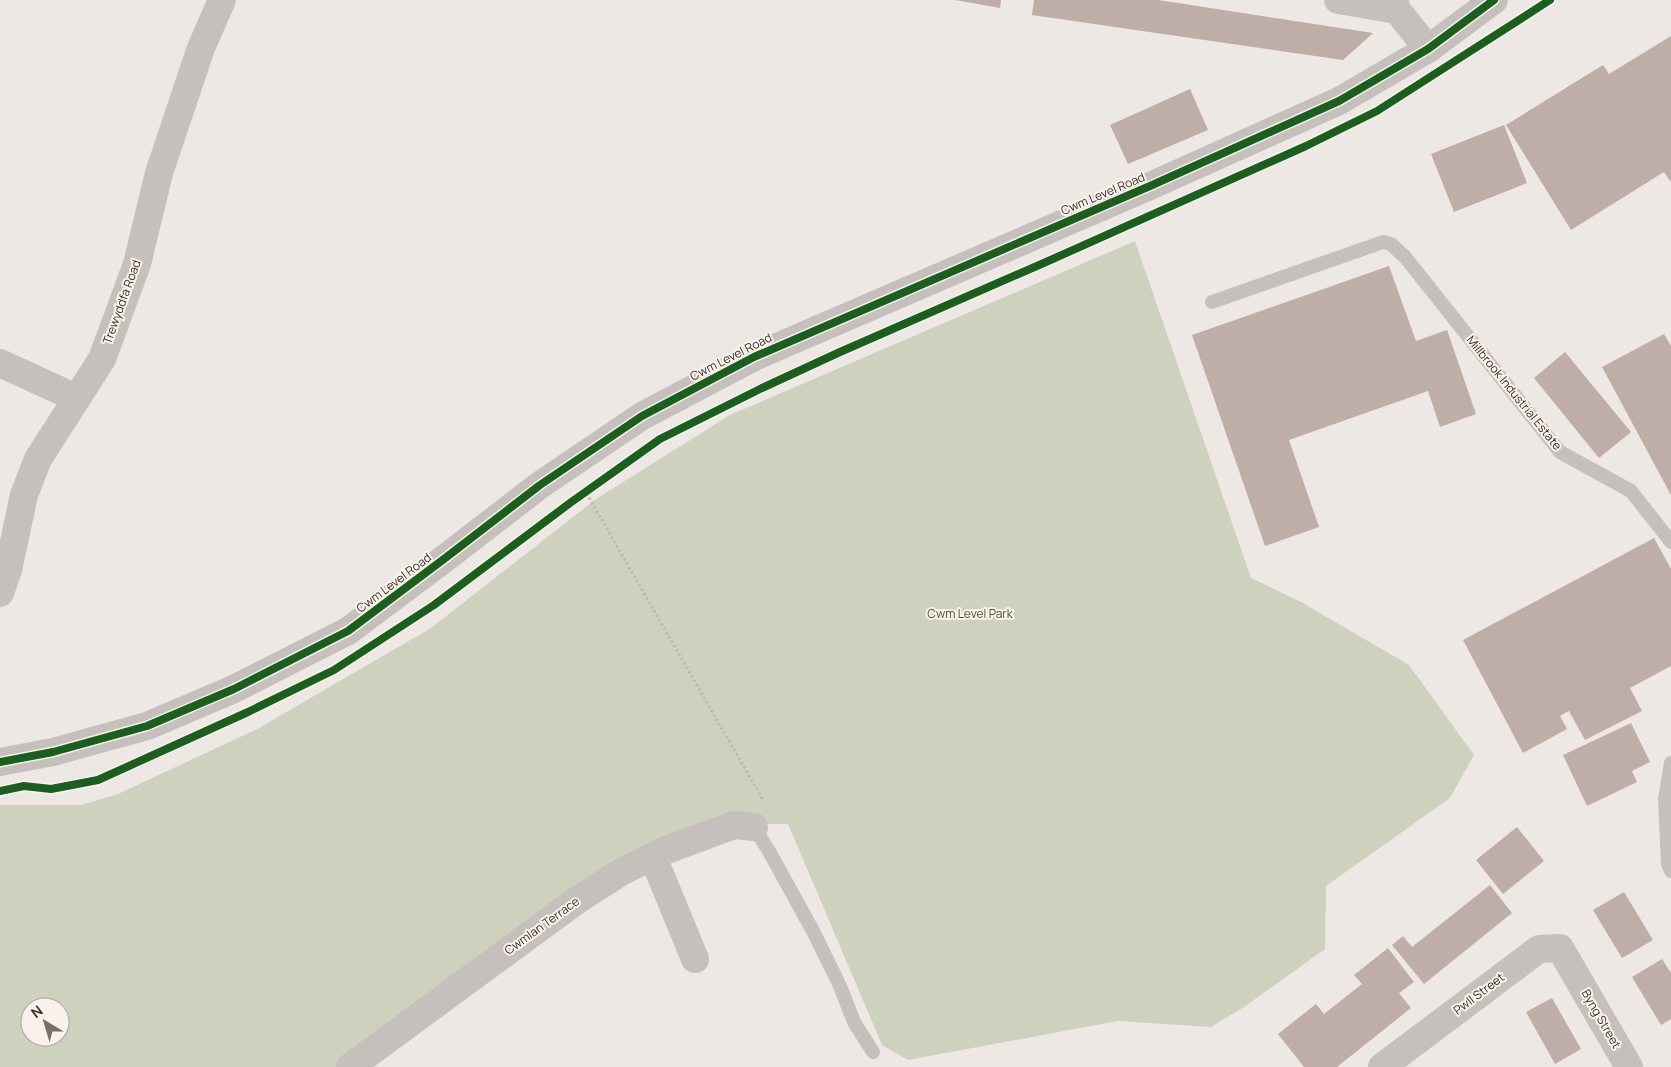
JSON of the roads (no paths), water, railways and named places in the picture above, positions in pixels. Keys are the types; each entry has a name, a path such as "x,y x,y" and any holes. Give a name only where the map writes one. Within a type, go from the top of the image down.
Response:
{"street":[{"name":"Trewyddfa Road","path":"0,593 8,570 24,495 38,459 102,359 137,264 159,172 201,48 222,0"},
{"path":"1338,0 1395,5 1428,50"},
{"name":"Cwm Level Road","path":"0,762 53,752 147,726 234,689 348,631 540,485 642,416 754,356 1132,194 1339,101 1428,50 1494,0"},
{"path":"0,363 76,398"},
{"name":"Cwmlan Terrace","path":"350,1067 576,901 621,872 734,824 761,817"},
{"path":"653,857 695,959"},
{"name":"Pwll Street","path":"1382,1067 1539,949 1560,948 1574,970"},
{"name":"Byng Street","path":"1574,970 1629,1067"}],"lane":[{"name":"Millbrook Industrial Estate","path":"1212,302 1383,242 1391,244 1405,257 1432,290 1560,452 1631,491 1671,542"},
{"path":"1671,763 1665,799 1668,864 1671,871"},
{"path":"761,817 770,853 813,931 840,986 854,1022 873,1052"}],"park label":[{"name":"Cwm Level Park","path":"970,614"}]}
